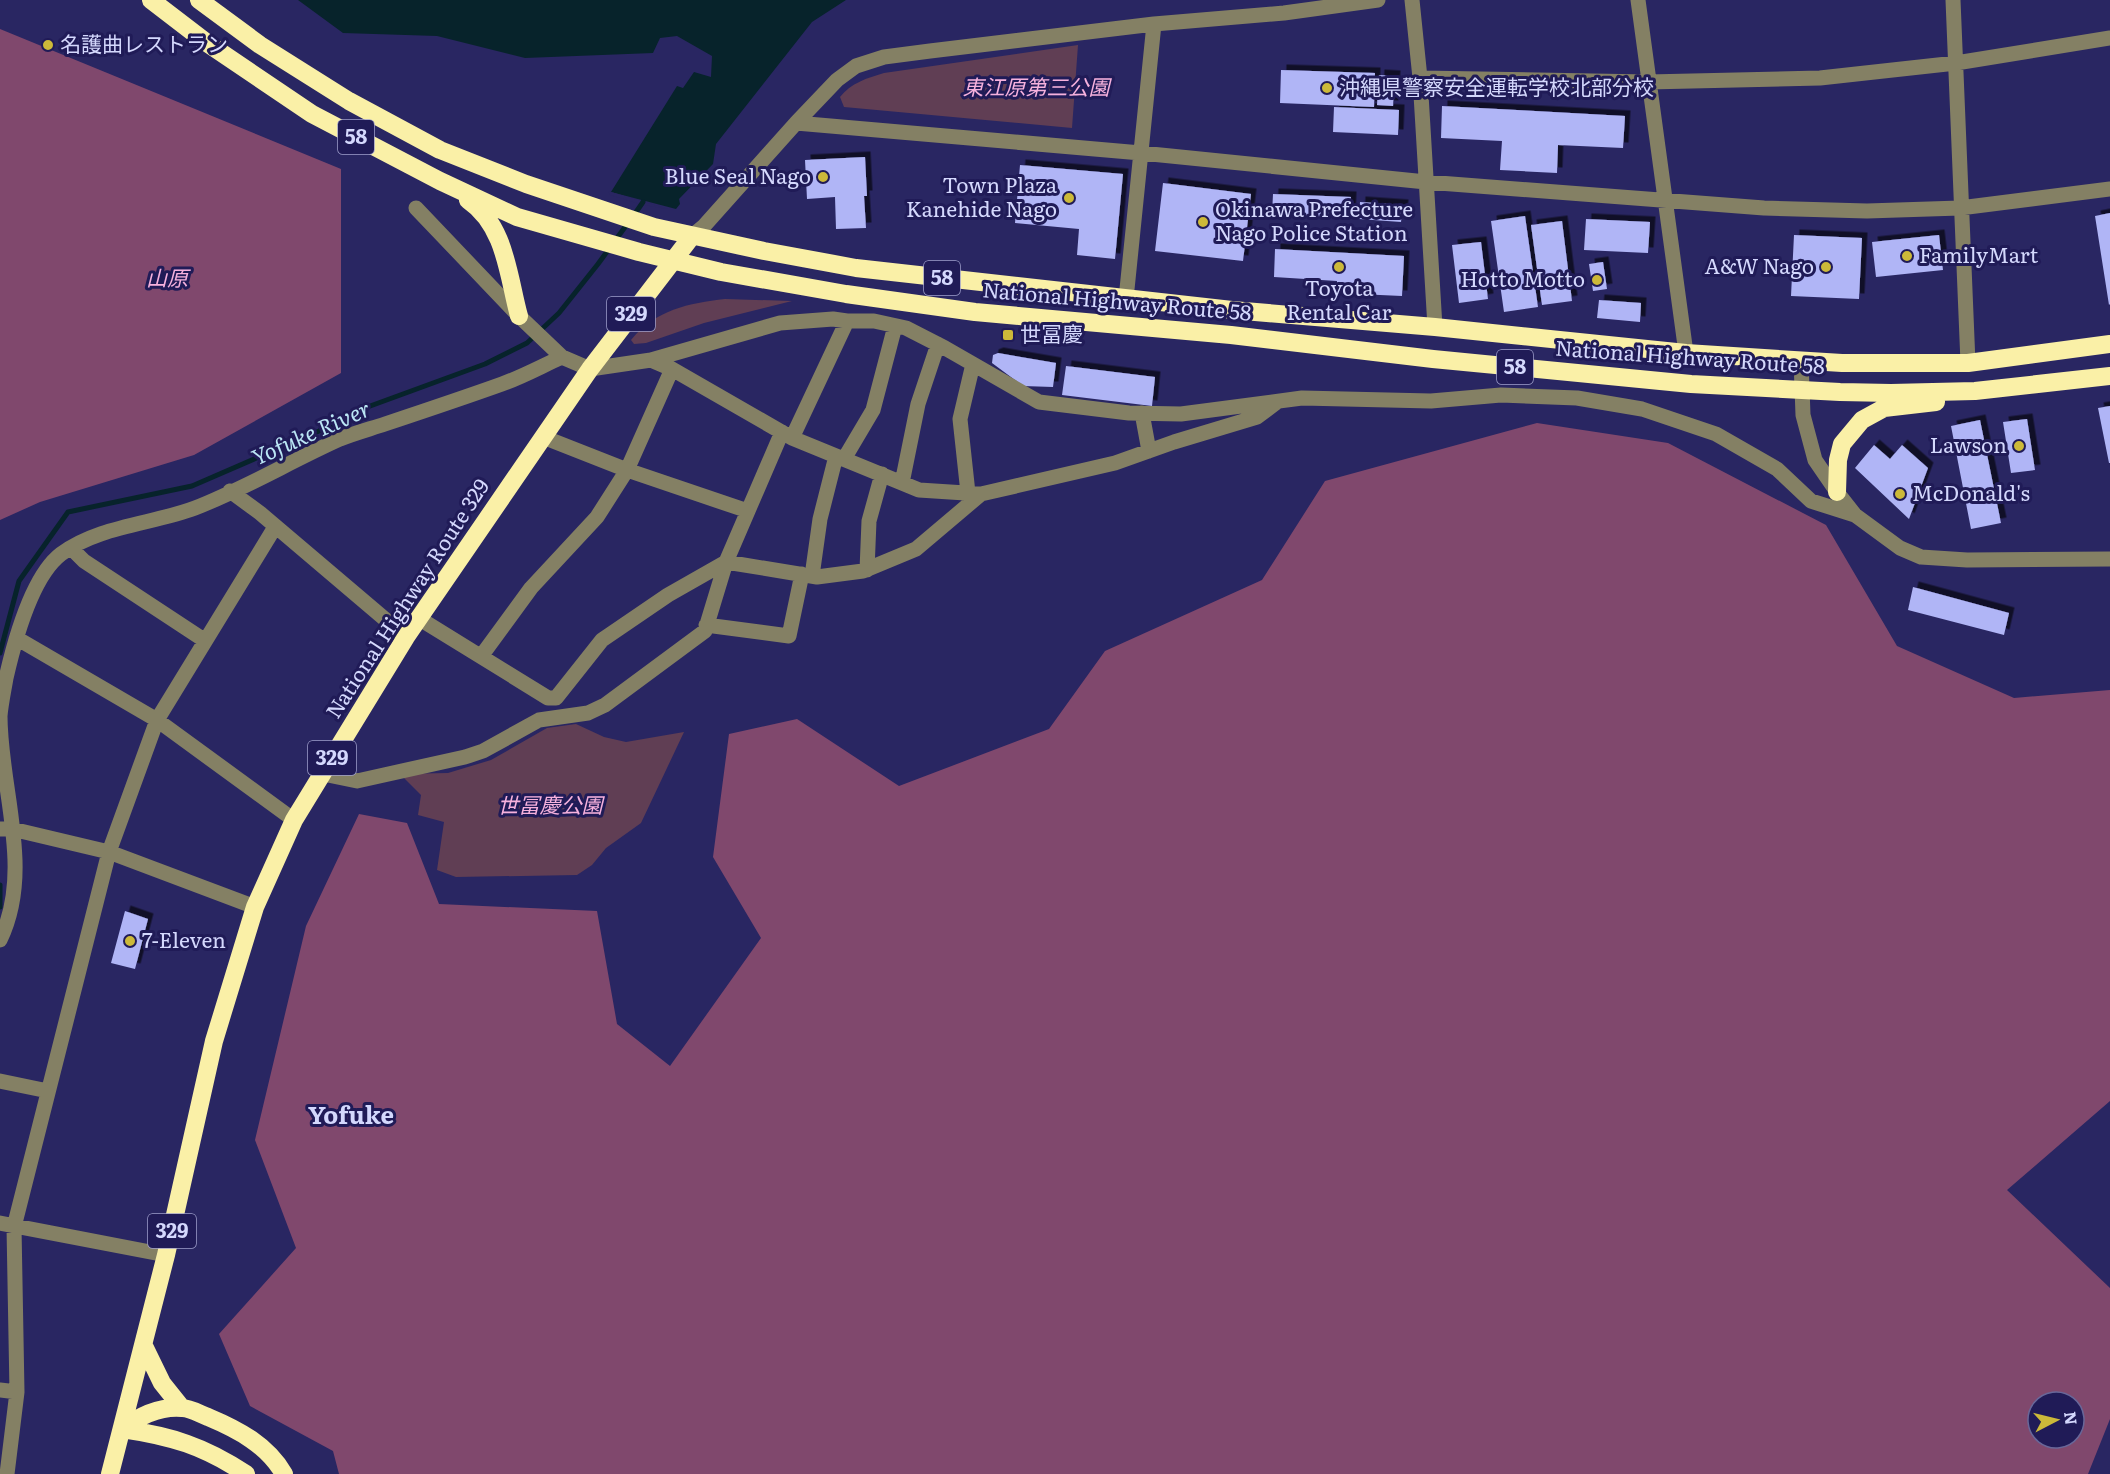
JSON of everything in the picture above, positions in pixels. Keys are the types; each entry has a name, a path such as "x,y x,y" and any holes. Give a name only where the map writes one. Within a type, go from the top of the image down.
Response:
{"highway":[{"name":"National Highway Route 58","path":"151,0 207,43 312,114 440,181 517,217 639,252 721,272 846,294 975,312 1231,335 1433,359 1679,383 1891,393 1975,391 2110,376"},
{"name":"National Highway Route 58","path":"199,0 260,45 349,101 440,150 525,184 654,227 856,268 1232,310 1435,327 1686,353 1842,363 1968,363 2110,345"},
{"path":"440,181 476,206 491,221 503,251 519,316"},
{"name":"National Highway Route 329","path":"110,1474 166,1255 214,1041 255,907 294,820 406,637 590,369 692,236"},
{"path":"1837,492 1838,460 1842,444 1862,420 1884,408 1940,402 1975,391"},
{"path":"144,1346 162,1383 182,1408"},
{"path":"122,1429 148,1414 182,1408 219,1421 245,1434 277,1462 284,1474"},
{"path":"122,1429 173,1438 211,1452 246,1474"}],"street":[{"path":"692,236 704,226 837,80 856,66 884,57 1154,24 1284,13 1378,0"},
{"path":"1412,0 1420,78 1435,327"},
{"path":"1638,0 1686,353"},
{"path":"1953,0 1968,363"},
{"path":"1126,299 1154,24"},
{"path":"1420,78 1648,82 1820,78 1956,63 2110,38"},
{"path":"796,123 1141,153 1426,182 1764,208 1821,210 1960,208 2110,189"},
{"path":"416,208 519,316 562,357 590,369 651,360 780,323 821,320 874,321 906,328 1039,402 1142,413 1181,414 1302,398 1431,401 1501,395 1577,398 1642,409 1716,434 1778,469 1811,501 1855,515"},
{"path":"323,774 357,781 465,757 483,751 539,720 588,713 605,705 705,631 726,562 748,511 847,321"},
{"path":"706,625 789,636 820,519 840,457 873,410 896,326"},
{"path":"902,483 918,404 938,344"},
{"path":"0,940 14,899 6,829 0,716 7,677 31,597 41,578 59,555 126,526 183,513 218,499 342,439 504,384 562,357"},
{"path":"651,360 672,369 787,435 902,483 919,490 975,494 1114,463 1257,417 1280,400"},
{"path":"1801,360 1805,427 1815,460 1855,515 1900,548 1921,557 1967,560 2110,559"},
{"path":"973,364 960,419 975,494"},
{"path":"482,656 531,588 597,517 627,470 672,369"},
{"path":"1142,413 1149,451"},
{"path":"543,437 627,470 748,511"},
{"path":"867,570 869,521 882,474"},
{"path":"231,492 260,513 406,637"},
{"path":"420,619 548,698 556,698 602,640 668,594 726,562 807,575 867,570 916,549 975,494"},
{"path":"7,1474 17,1392 7,1225 48,1091 109,852 157,720 275,527"},
{"path":"71,548 84,561 204,640"},
{"path":"701,576 715,596"},
{"path":"18,639 157,720 294,820"},
{"path":"6,829 109,852 255,907"},
{"path":"0,1081 48,1091"},
{"path":"7,1225 166,1255"},
{"path":"0,1390 17,1392"}],"green space":[{"name":"山原","path":"0,29 341,169 341,373 194,455 40,502 0,520"},
{"name":"東江原第三公園","path":"1078,45 1072,128 844,107 840,97 854,85 884,73"},
{"path":"725,299 792,301 704,323 646,343 634,344 631,340 640,330 662,315 686,306"},
{"path":"1537,423 1668,443 1826,525 1897,646 2014,698 2110,690 2110,1101 2007,1190 2110,1288 2110,1419 2088,1474 339,1474 333,1451 250,1406 219,1334 296,1248 255,1140 306,926 359,814 407,823 439,904 597,911 617,1024 670,1066 761,938 713,857 729,734 797,719 899,786 1049,729 1105,651 1262,580 1325,481"},
{"name":"世冨慶公園","path":"576,724 604,737 626,742 684,732 641,823 606,848 592,865 577,875 456,877 437,870 444,822 418,815 421,795 400,774 448,773 491,760 547,728"}],"water":[{"path":"298,0 846,0 812,22 716,144 713,164 679,199 680,204 676,209 611,192 677,86 683,88 694,72 711,77 712,56 677,36 660,38 653,53 525,58 437,36 343,33"}],"pier":[{"path":"608,191 668,209 643,205 610,195"}],"building":[{"name":"沖縄県警察安全運転学校北部分校","path":"1281,70 1375,73 1374,107 1280,103"},
{"path":"1379,75 1395,76 1393,106 1377,105"},
{"path":"1442,106 1625,116 1623,148 1558,145 1557,173 1500,170 1502,141 1441,138"},
{"path":"1334,107 1399,110 1398,135 1333,132"},
{"path":"865,157 866,228 836,229 835,197 807,199 805,160"},
{"name":"Town Plaza Kanehide Nago","path":"1020,165 1123,174 1115,259 1077,255 1079,229 1015,223"},
{"name":"Okinawa Prefecture Nago Police Station","path":"1163,183 1251,194 1243,261 1155,251"},
{"path":"1273,194 1351,197 1350,218 1272,214"},
{"path":"1360,202 1403,205 1401,222 1359,219"},
{"path":"2110,213 2110,304 2109,305 2095,216"},
{"path":"1525,216 1538,307 1504,312 1491,221"},
{"path":"1586,219 1650,222 1648,253 1584,250"},
{"path":"1562,221 1572,301 1542,305 1531,225"},
{"name":"A&W Nago","path":"1794,235 1862,238 1859,299 1791,296"},
{"name":"FamilyMart","path":"1939,235 1943,270 1876,277 1872,242"},
{"path":"1481,242 1488,299 1459,303 1452,245"},
{"name":"Toyota Rental Car","path":"1275,249 1404,256 1402,296 1336,293 1337,281 1274,277"},
{"path":"1603,262 1607,289 1593,291 1589,264"},
{"path":"1599,300 1641,303 1640,322 1597,318"},
{"path":"998,353 1056,363 1053,387 1023,386 992,363 993,355"},
{"path":"1066,366 1155,377 1152,406 1062,395"},
{"path":"2110,406 2110,463 2109,463 2098,408"},
{"name":"Lawson","path":"2027,419 2035,470 2011,473 2003,422"},
{"path":"1980,420 2001,523 1971,529 1951,426"},
{"name":"McDonald's","path":"1874,445 1890,459 1902,445 1928,468 1909,519 1855,468"},
{"path":"1913,587 2009,613 2004,635 1908,610"},
{"name":"7-Eleven","path":"125,911 148,919 135,969 111,963"}],"waterway":[{"name":"Yofuke River","path":"634,215 643,202"},
{"name":"Yofuke River","path":"0,653 19,581 68,512 192,486 319,431 362,409 485,364 527,343 559,313 628,223"},
{"name":"Yofuke River","path":"0,885 0,907"}],"place":[{"name":"名護曲レストラン","path":"48,45"},
{"name":"沖縄県警察安全運転学校北部分校","path":"1327,88"},
{"name":"Blue Seal Nago","path":"823,177"},
{"name":"Town Plaza Kanehide Nago","path":"1069,198"},
{"name":"Okinawa Prefecture Nago Police Station","path":"1203,222"},
{"name":"FamilyMart","path":"1907,256"},
{"name":"Toyota Rental Car","path":"1339,267"},
{"name":"A&W Nago","path":"1826,267"},
{"name":"Hotto Motto","path":"1597,280"},
{"name":"世冨慶","path":"1008,335"},
{"name":"Lawson","path":"2019,446"},
{"name":"McDonald's","path":"1900,494"},
{"name":"7-Eleven","path":"130,941"}],"district":[{"name":"Yofuke","path":"351,1116"}]}
